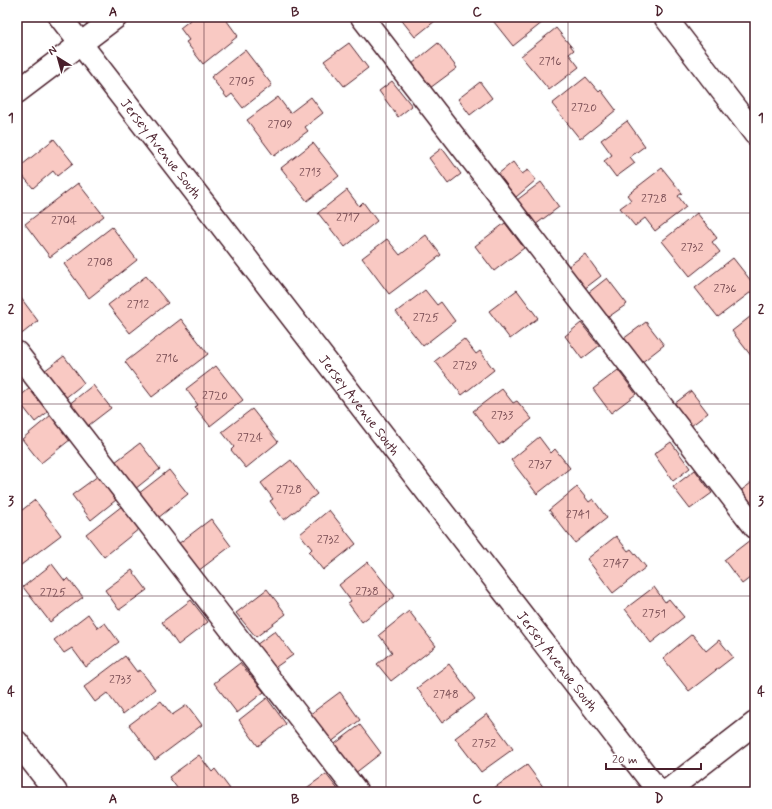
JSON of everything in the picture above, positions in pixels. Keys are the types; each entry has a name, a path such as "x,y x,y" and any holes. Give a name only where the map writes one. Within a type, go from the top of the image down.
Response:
{"street":[{"name":"Jersey Avenue South","path":"60,17 659,792"},
{"path":"17,92 116,17"},
{"path":"362,17 755,527"},
{"path":"665,17 755,134"},
{"path":"17,353 357,792"},
{"path":"666,792 755,723"},
{"path":"17,742 56,792"}],"building":[{"path":"194,17 224,17 238,36 203,64 186,42 189,40 180,28"},
{"path":"399,17 440,17 415,37"},
{"path":"490,17 539,17 543,22 513,46"},
{"path":"556,28 574,50 569,54 579,67 549,90 521,56"},
{"path":"349,43 368,68 344,86 324,61"},
{"path":"438,43 457,68 430,88 412,64"},
{"path":"245,50 272,85 243,108 232,94 227,98 211,77"},
{"path":"586,77 599,92 601,90 616,110 580,139 552,104"},
{"path":"392,81 412,106 398,117 379,91"},
{"path":"480,82 492,98 470,115 458,99"},
{"path":"278,97 290,113 311,97 323,113 305,127 308,131 274,156 247,120"},
{"path":"627,121 645,146 630,157 635,163 616,177 604,161 612,155 601,140"},
{"path":"54,139 73,163 57,176 53,171 33,188 17,169"},
{"path":"313,143 339,176 307,201 281,168"},
{"path":"442,148 461,174 448,184 429,158"},
{"path":"513,162 522,174 528,170 536,180 516,197 498,174"},
{"path":"662,168 682,193 678,196 686,207 655,231 645,218 635,226 620,208 631,200 627,195"},
{"path":"541,182 559,207 535,225 517,200"},
{"path":"78,183 104,216 50,257 25,224"},
{"path":"347,190 359,206 363,202 377,221 345,247 318,213"},
{"path":"697,213 717,238 712,242 720,252 690,276 662,241"},
{"path":"505,223 524,248 494,271 475,246"},
{"path":"112,227 137,260 89,298 64,264"},
{"path":"426,235 441,255 389,294 362,258 387,239 400,255"},
{"path":"585,254 601,276 584,289 567,267"},
{"path":"733,258 755,286 755,289 718,317 695,288"},
{"path":"146,276 168,303 130,333 108,305"},
{"path":"607,278 627,304 607,318 588,293"},
{"path":"425,290 437,305 441,302 455,321 423,346 396,312"},
{"path":"517,290 538,318 510,339 489,311"},
{"path":"18,294 38,321 18,337 17,295"},
{"path":"755,313 755,361 732,331"},
{"path":"181,319 208,354 152,397 125,362"},
{"path":"646,322 664,345 641,363 623,339"},
{"path":"581,323 599,346 582,359 565,336"},
{"path":"464,339 476,354 480,351 494,370 462,395 435,361"},
{"path":"64,356 84,383 64,399 44,371"},
{"path":"216,366 243,400 210,426 195,407 198,405 186,389"},
{"path":"618,370 636,394 611,413 593,389"},
{"path":"93,385 111,408 85,428 68,405"},
{"path":"31,387 49,411 35,422 17,399"},
{"path":"502,389 513,403 517,401 532,419 499,445 473,411"},
{"path":"691,391 708,413 691,426 674,404"},
{"path":"252,409 278,442 246,468 231,450 234,447 222,432"},
{"path":"51,415 71,439 41,463 22,439"},
{"path":"539,437 551,453 555,449 570,468 537,494 511,460"},
{"path":"671,442 690,468 673,481 654,454"},
{"path":"140,443 160,469 135,489 115,462"},
{"path":"291,460 317,494 284,520 270,501 273,499 261,483"},
{"path":"169,470 188,494 158,518 138,494"},
{"path":"695,470 712,493 690,509 673,487"},
{"path":"98,476 116,500 91,520 72,495"},
{"path":"755,480 755,512 739,492"},
{"path":"577,487 589,502 593,499 607,518 575,543 549,510"},
{"path":"35,500 61,535 17,568 17,514"},
{"path":"122,506 139,529 104,557 86,534"},
{"path":"329,510 356,544 323,570 309,552 312,549 300,534"},
{"path":"211,519 231,546 198,571 178,544"},
{"path":"616,536 628,551 631,549 646,567 613,593 587,559"},
{"path":"750,540 755,546 755,574 742,584 724,560"},
{"path":"368,562 395,596 362,622 348,603 351,601 339,585"},
{"path":"52,564 65,581 68,578 83,597 50,622 23,587"},
{"path":"132,570 147,590 119,610 105,590"},
{"path":"654,587 665,602 669,599 684,617 651,643 625,609"},
{"path":"267,589 286,614 256,637 236,613"},
{"path":"191,600 208,622 178,645 162,622"},
{"path":"409,611 436,646 391,681 377,664 392,652 379,635"},
{"path":"88,614 98,628 105,623 119,642 86,667 72,648 64,653 54,640"},
{"path":"275,631 293,655 273,669 256,645"},
{"path":"692,634 706,651 719,640 733,657 689,691 663,658"},
{"path":"125,656 137,672 140,670 155,689 123,714 107,693 95,702 84,687"},
{"path":"240,663 264,692 237,713 214,683"},
{"path":"449,664 475,699 442,723 417,688"},
{"path":"340,692 360,720 330,743 309,715"},
{"path":"267,698 286,724 258,746 239,720"},
{"path":"161,701 172,715 187,705 202,725 155,760 129,725"},
{"path":"487,714 513,749 481,772 455,738"},
{"path":"360,725 381,753 354,774 332,746"},
{"path":"199,755 212,772 215,769 230,789 225,792 180,792 169,777"},
{"path":"527,765 547,792 497,792 494,788"},
{"path":"326,774 340,792 301,792"}]}
